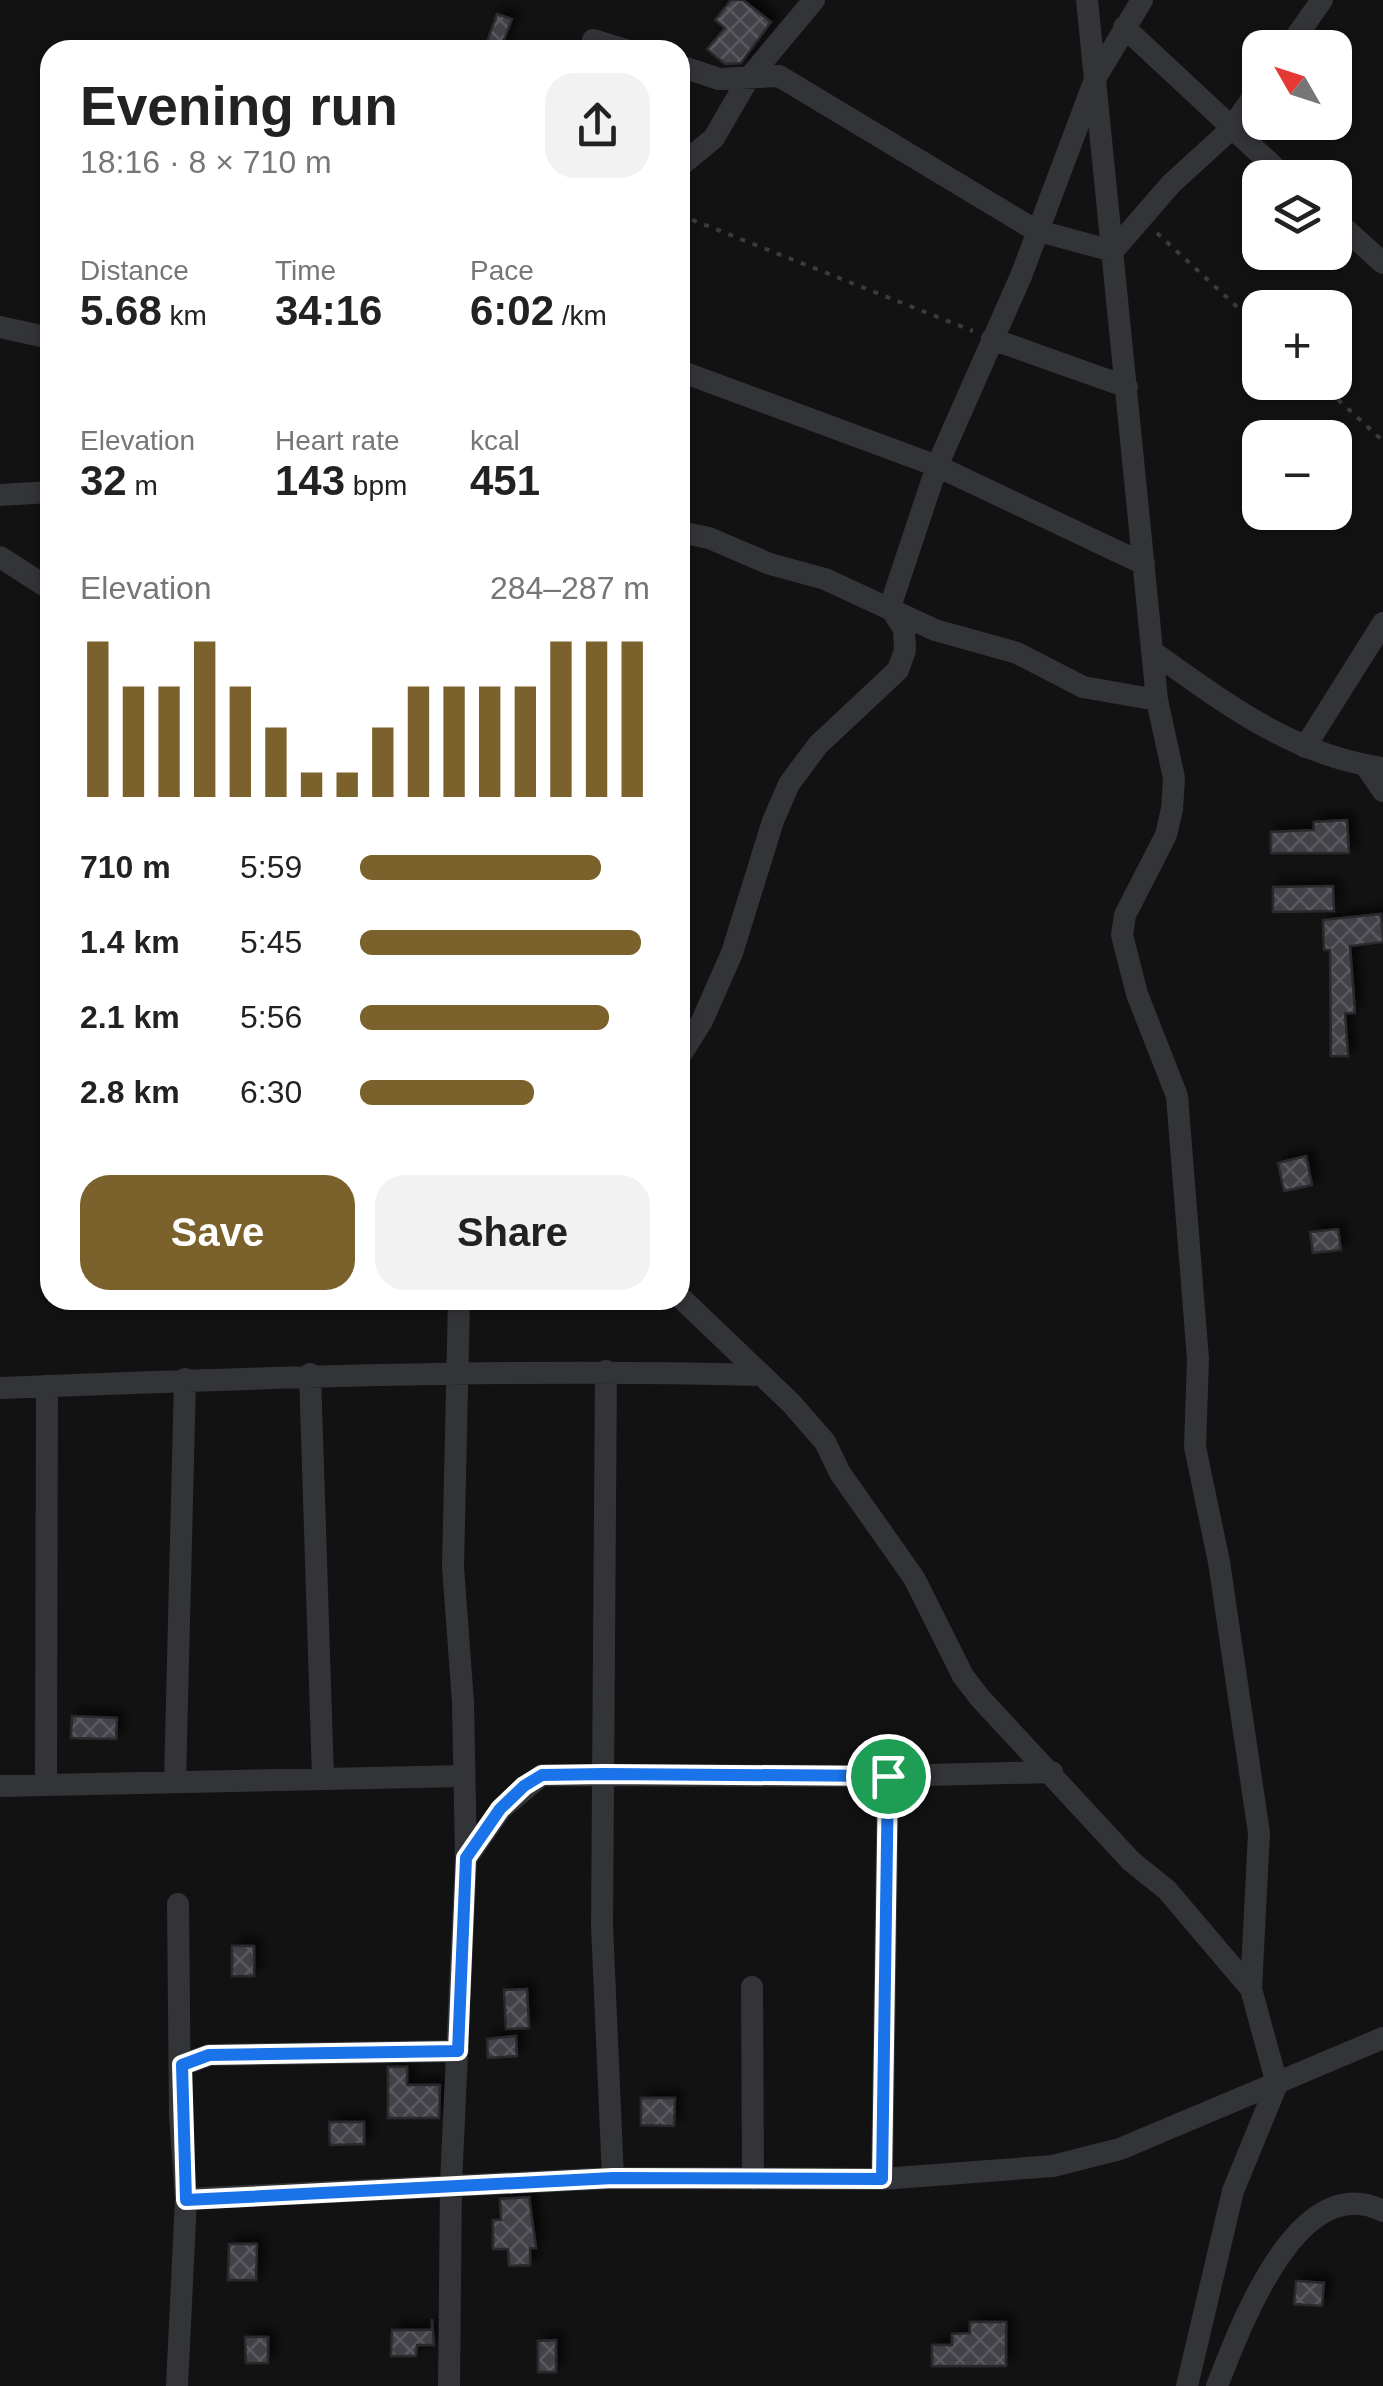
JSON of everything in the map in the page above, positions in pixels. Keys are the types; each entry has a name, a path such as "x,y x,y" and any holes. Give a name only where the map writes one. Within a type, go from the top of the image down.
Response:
{"street":[{"path":"690,158 714,138 748,79 814,0"},
{"path":"1087,0 1157,700 1174,778 1166,836 1125,915 1122,935 1136,994 1177,1096 1198,1358 1195,1446 1219,1562 1259,1832 1252,1989 1277,2084 1233,2191 1187,2386"},
{"path":"690,1040 732,953 773,821 790,784 818,745 898,670 905,650 904,629 890,607 905,552 937,466 1021,276 1035,230 1096,78 1142,0"},
{"path":"1301,30 1322,0"},
{"path":"1124,27 1265,160"},
{"path":"690,69 719,79 779,76 1035,230 1113,251"},
{"path":"1113,251 1171,184 1230,130 1242,113"},
{"path":"1352,235 1383,263"},
{"path":"0,326 40,336"},
{"path":"992,339 1127,387"},
{"path":"690,375 937,466 1144,564"},
{"path":"0,494 40,492"},
{"path":"690,534 770,564 825,578 934,630 1017,654 1084,687 1157,700"},
{"path":"0,557 40,583"},
{"path":"1305,747 1383,623"},
{"path":"1153,652 1260,728 1305,747 1374,766 1383,791"},
{"path":"690,1307 791,1403 825,1442 840,1473 914,1578 963,1676 1131,1861 1180,1904 1252,1989"},
{"path":"448,2386 451,2183 466,1858 453,1567 459,1310"},
{"path":"0,1388 310,1374 606,1371 758,1375"},
{"path":"606,1371 602,1943 613,2178"},
{"path":"310,1374 324,1778"},
{"path":"174,1782 185,1379"},
{"path":"46,1782 47,1386"},
{"path":"466,1858 500,1809 542,1775 888,1776 1052,1772"},
{"path":"0,1786 46,1782 464,1776"},
{"path":"882,2179 888,1776"},
{"path":"177,2386 186,2200 178,1904"},
{"path":"752,1987 752,2179"},
{"path":"186,2200 451,2183 613,2178 882,2179 1053,2166 1120,2149 1383,2038"},
{"path":"182,2065 209,2055 458,2051"},
{"path":"1216,2386 1248,2306 1284,2249 1318,2215 1340,2203 1366,2203 1383,2212"}],"path":[{"path":"690,219 992,339"},
{"path":"1142,220 1242,312"},
{"path":"1338,400 1383,442"}],"building":[{"path":"731,0 743,0 771,22 741,63 725,64 707,49 725,28 715,20"},
{"path":"497,14 512,19 504,40 488,40"},
{"path":"1347,820 1349,853 1271,853 1271,832 1314,830 1314,822"},
{"path":"1333,886 1334,911 1273,912 1273,887"},
{"path":"1381,914 1383,942 1350,946 1355,1013 1345,1013 1348,1056 1331,1056 1330,950 1324,950 1323,920"},
{"path":"1306,1156 1312,1185 1284,1191 1278,1163"},
{"path":"1338,1229 1341,1250 1313,1253 1310,1232"},
{"path":"72,1716 117,1718 116,1739 71,1738"},
{"path":"232,1946 254,1946 254,1976 232,1976"},
{"path":"527,1989 529,2028 506,2029 504,1990"},
{"path":"516,2036 517,2056 488,2058 487,2039"},
{"path":"388,2067 407,2067 407,2085 440,2085 439,2118 388,2118"},
{"path":"641,2098 675,2098 674,2126 641,2125"},
{"path":"329,2122 364,2122 364,2144 330,2145"},
{"path":"529,2197 536,2248 530,2248 530,2265 509,2266 508,2249 493,2249 493,2220 501,2220 500,2199"},
{"path":"229,2244 257,2244 256,2280 228,2280"},
{"path":"1296,2281 1324,2283 1322,2306 1294,2304"},
{"path":"432,2319 434,2345 417,2345 416,2356 391,2356 392,2330 432,2330"},
{"path":"970,2322 1006,2322 1006,2366 932,2366 932,2345 952,2345 952,2334 970,2333"},
{"path":"245,2337 268,2337 268,2363 246,2363"},
{"path":"556,2340 556,2372 538,2372 538,2341"}],"route":[{"path":"542,1775 888,1776 882,2179 613,2178 451,2183 186,2200 180,2115 182,2065 209,2055 458,2051 466,1858 500,1809 542,1775"}]}
